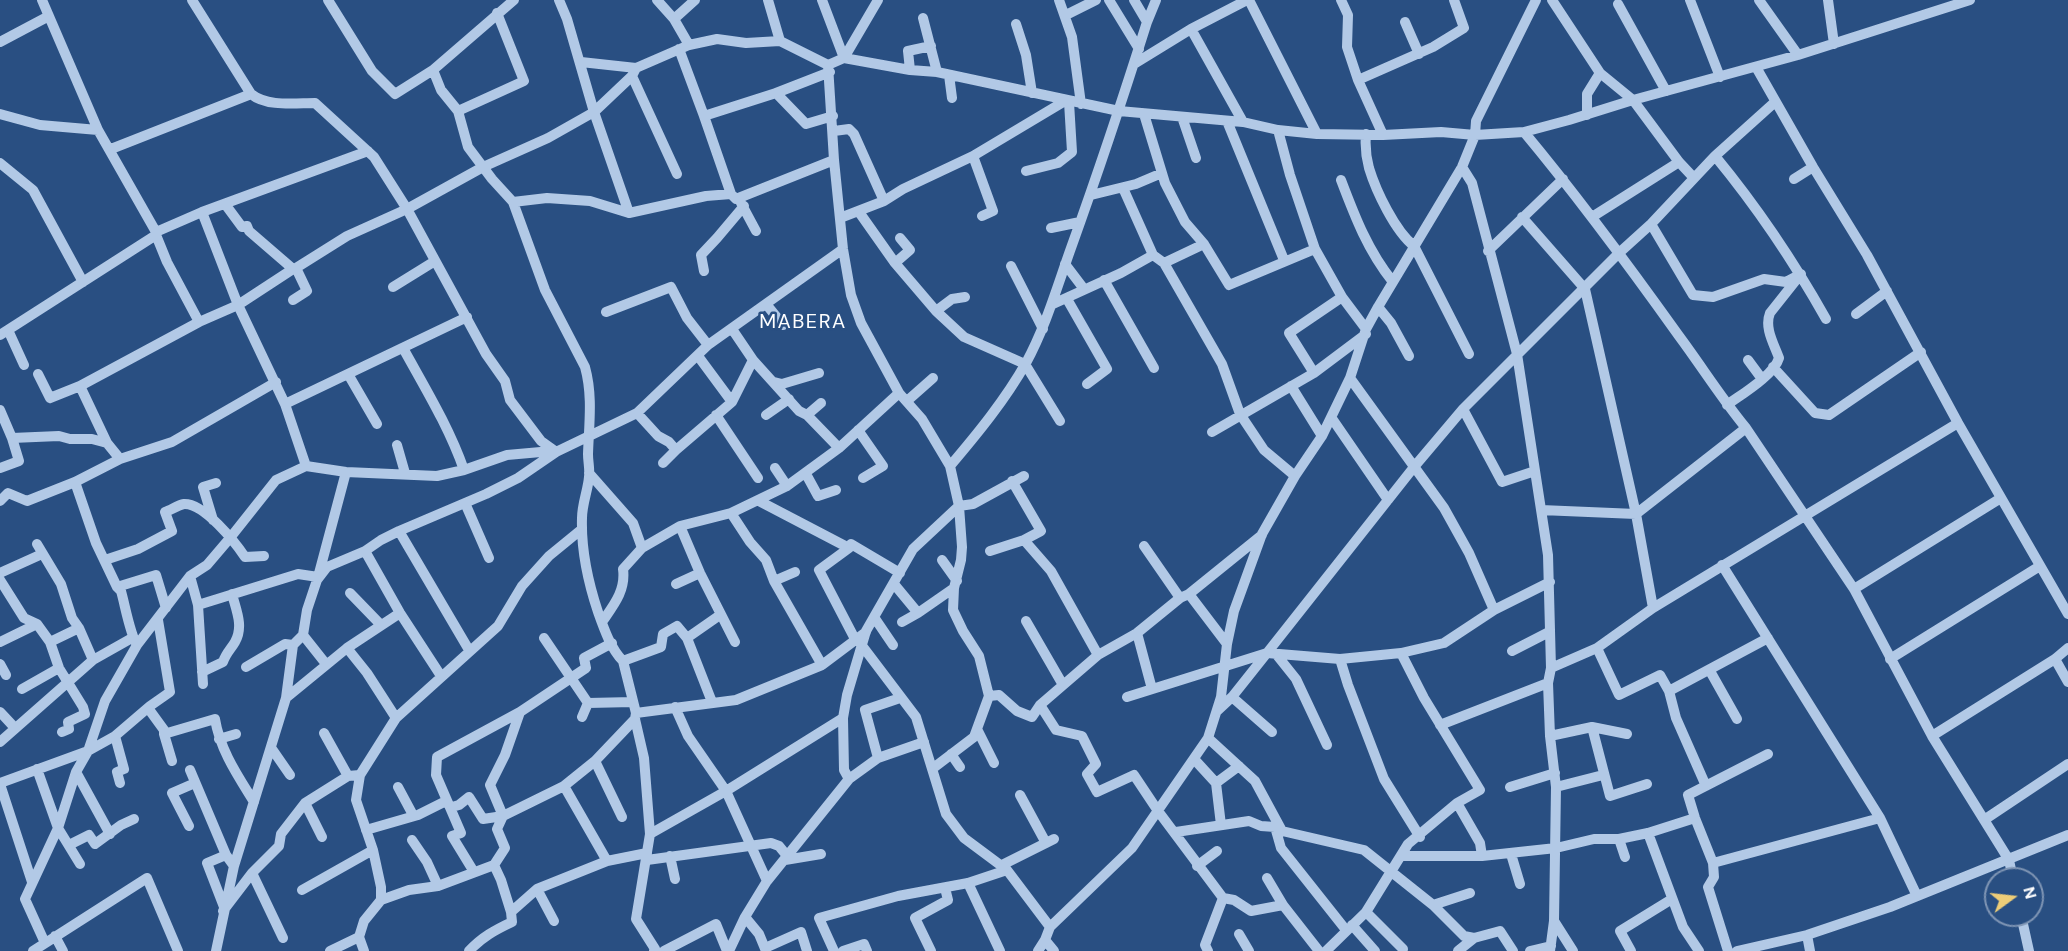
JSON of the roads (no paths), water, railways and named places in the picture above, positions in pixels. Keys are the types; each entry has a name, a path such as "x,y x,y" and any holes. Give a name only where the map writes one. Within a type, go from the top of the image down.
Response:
{"street":[{"path":"42,0 98,130 111,149 156,233 167,262 199,322"},
{"path":"192,0 251,94 267,102 315,104 368,151 407,209 486,354 505,381 510,400 541,441 554,451"},
{"path":"328,0 372,71 395,94 434,70 514,0"},
{"path":"559,0 629,213"},
{"path":"657,0 674,19 704,116 737,200 756,231"},
{"path":"674,19 695,0"},
{"path":"768,0 780,41"},
{"path":"822,0 844,58"},
{"path":"704,116 776,93 829,69 844,58 878,0"},
{"path":"1059,0 1072,37 1081,104"},
{"path":"1066,15 1096,0"},
{"path":"1108,0 1139,49"},
{"path":"1134,0 1147,22"},
{"path":"950,466 982,429 1025,364 1043,329 1156,0"},
{"path":"1134,64 1191,29 1248,0 1317,134"},
{"path":"1341,0 1348,15 1347,47 1358,80 1383,135"},
{"path":"1358,80 1419,54 1464,28 1454,0"},
{"path":"1038,951 1050,927 1132,848 1208,738 1221,697 1227,644 1234,611 1262,534 1295,476 1322,436 1350,378 1366,332 1378,307 1462,167 1475,135 1476,122 1536,0"},
{"path":"1552,0 1600,73 1633,100 1679,162 1694,178"},
{"path":"1690,0 1720,77"},
{"path":"1759,0 1798,55"},
{"path":"1932,12 1941,0"},
{"path":"844,58 910,70 938,72 1119,111 1243,122 1278,130 1317,134 1383,135 1441,132 1475,135 1524,132 1587,115 1633,100 1798,55 1970,0"},
{"path":"1830,1 1834,44"},
{"path":"1618,4 1666,92"},
{"path":"458,111 524,81 497,13"},
{"path":"0,42 49,16"},
{"path":"923,18 938,72"},
{"path":"1405,22 1419,54"},
{"path":"1016,24 1026,56 1032,93"},
{"path":"1191,29 1243,122"},
{"path":"38,374 50,398 80,386 199,322 238,305 346,236 407,209 483,167 548,138 594,112 634,72 684,47 717,39 746,43 780,41 829,69"},
{"path":"910,70 908,51 931,46"},
{"path":"580,62 634,72"},
{"path":"1756,67 1887,291 1958,423 2068,614"},
{"path":"829,69 834,160 843,249 851,295 861,323 903,397 922,418 950,466 959,506 961,561 953,610 979,656 989,696 974,737 932,770"},
{"path":"434,70 441,90 458,111 468,147 513,202 545,290 585,367 591,403 589,473 582,514 587,574 607,637 623,661 644,758 650,834 636,919 655,949 654,951"},
{"path":"634,72 676,174"},
{"path":"1587,115 1587,94 1600,73"},
{"path":"949,75 951,98"},
{"path":"776,93 806,124 832,116"},
{"path":"111,149 251,94"},
{"path":"840,218 884,201 903,189 973,156 1067,101"},
{"path":"1026,171 1058,163 1072,152 1067,101"},
{"path":"1215,712 1232,697 1272,653 1388,500 1463,409 1651,224 1715,156 1775,102"},
{"path":"0,114 40,124 98,130"},
{"path":"1144,114 1161,173 1185,222 1204,244 1229,285 1284,260 1315,249"},
{"path":"1182,117 1196,158"},
{"path":"1227,121 1284,260"},
{"path":"834,131 849,129 854,134 884,201"},
{"path":"1278,130 1290,175 1315,249 1342,297 1366,332"},
{"path":"1524,132 1619,253 1746,429 1854,589 1932,736 2009,860 2010,867"},
{"path":"1366,134 1368,166 1379,192 1406,240 1414,246 1469,354"},
{"path":"24,365 4,333 156,233 202,212 368,151"},
{"path":"973,156 993,211 982,216"},
{"path":"1715,156 1745,193 1801,274 1826,319"},
{"path":"513,202 547,198 590,201 629,213 706,196 737,200 834,160"},
{"path":"1592,217 1679,162"},
{"path":"0,163 33,190 83,282"},
{"path":"1462,167 1472,183 1488,251 1517,354 1548,555 1551,668 1548,683 1550,736 1556,787 1554,921 1550,949 1530,951"},
{"path":"1794,179 1813,167"},
{"path":"1090,195 1123,188 1161,173"},
{"path":"1488,251 1563,179"},
{"path":"1341,180 1365,240 1393,282"},
{"path":"1123,188 1153,255 1164,262 1222,364 1240,414 1264,450 1295,476"},
{"path":"704,271 700,255 717,238 737,200"},
{"path":"225,204 242,227 246,226 294,268 307,291 293,300"},
{"path":"202,212 238,305 276,382 306,466"},
{"path":"859,212 895,263 936,311 964,337 1025,364 1060,421"},
{"path":"1522,217 1585,289 1636,514 1653,608"},
{"path":"1051,228 1080,222"},
{"path":"1651,224 1693,295 1713,297 1764,279 1786,282 1801,274"},
{"path":"895,263 910,250 900,238"},
{"path":"1164,262 1204,244"},
{"path":"318,578 327,567 365,551 399,531 486,494 518,478 554,451 590,437 637,413 708,345 843,249"},
{"path":"1053,304 1153,255"},
{"path":"393,287 435,261"},
{"path":"1065,264 1084,289"},
{"path":"1011,266 1043,329"},
{"path":"1727,405 1762,380 1778,363 1779,358 1767,325 1768,318 1801,274"},
{"path":"1104,280 1154,368"},
{"path":"606,312 671,287 687,318 708,345"},
{"path":"1856,314 1887,291"},
{"path":"936,311 952,299 965,297"},
{"path":"1314,373 1289,333 1342,297"},
{"path":"1067,299 1107,369 1087,384"},
{"path":"766,304 783,325"},
{"path":"1378,307 1410,356"},
{"path":"285,404 466,317"},
{"path":"732,329 753,360 799,411 807,415 839,448"},
{"path":"1212,432 1314,373 1366,332"},
{"path":"403,348 450,434 464,470"},
{"path":"1773,367 1815,414 1829,416 1921,352"},
{"path":"698,356 732,402"},
{"path":"663,463 732,402 753,360"},
{"path":"1748,360 1762,380"},
{"path":"348,374 377,424"},
{"path":"774,382 782,384 819,374"},
{"path":"602,622 619,597 623,569 642,548 680,526 731,513 787,486 839,448 858,430 933,378"},
{"path":"1350,378 1444,508 1469,553 1494,610"},
{"path":"0,501 8,493 27,501 75,482 120,459 172,442 276,382"},
{"path":"80,386 106,443 120,459"},
{"path":"1291,386 1322,436"},
{"path":"766,415 789,399"},
{"path":"807,415 821,403"},
{"path":"1463,409 1502,482 1535,471"},
{"path":"0,410 19,461 0,468"},
{"path":"637,413 658,436 669,442 676,450"},
{"path":"716,415 758,478"},
{"path":"1331,417 1388,500"},
{"path":"1551,668 1598,648 1653,608 1958,423"},
{"path":"1541,510 1636,514 1746,429"},
{"path":"858,430 883,466 863,478"},
{"path":"12,438 59,436 70,439 92,439 106,443"},
{"path":"397,445 405,473"},
{"path":"0,741 93,660 134,641 158,620 190,576 207,565 276,480 306,466 346,472 437,476 464,470 507,455 554,451"},
{"path":"775,468 787,486"},
{"path":"216,951 222,928 223,909 234,866 286,698 293,645 303,635 307,610 318,578 346,472"},
{"path":"589,473 633,523 642,548"},
{"path":"806,474 818,496 836,490"},
{"path":"849,779 844,770 843,718 859,644 874,617 914,549 959,506 973,504 1024,476"},
{"path":"990,552 1024,540 1041,531 1012,481"},
{"path":"45,943 25,899 58,828 76,772 88,751 105,701 134,641 121,591 96,543 75,482"},
{"path":"214,522 203,487 216,483"},
{"path":"1854,589 2001,498"},
{"path":"759,501 849,548"},
{"path":"465,503 489,558"},
{"path":"105,561 138,549 172,531 165,512 184,504 197,508 209,516 245,558 264,556"},
{"path":"731,513 750,542 766,560 774,581 822,665"},
{"path":"680,526 700,573 735,642"},
{"path":"381,900 381,887 373,850 356,800 360,775 396,718 498,626 522,586 549,556 582,529"},
{"path":"399,531 469,650"},
{"path":"989,696 999,695 1017,711 1032,717 1040,705 1098,655 1137,633 1262,534"},
{"path":"1024,540 1051,572 1098,655"},
{"path":"900,573 851,544 849,548 819,570 859,644 916,717 946,814 964,838 1004,868 1050,927"},
{"path":"1144,546 1227,644"},
{"path":"0,573 39,549 61,584 72,618 93,660"},
{"path":"365,551 400,613 441,676"},
{"path":"942,560 956,585"},
{"path":"1722,565 1880,818 1917,896"},
{"path":"1890,659 2040,566"},
{"path":"774,581 795,572"},
{"path":"676,584 700,573"},
{"path":"198,605 298,574 318,578"},
{"path":"117,587 156,575 166,608"},
{"path":"190,576 198,605 203,684"},
{"path":"0,580 24,618 37,624 50,642 59,668 83,707 85,714 68,722 69,729 62,732"},
{"path":"1127,697 1226,665 1272,653 1340,659 1401,653 1444,643 1494,610 1550,582"},
{"path":"894,584 918,613"},
{"path":"902,622 956,585"},
{"path":"350,593 381,625"},
{"path":"201,672 223,662 226,652 234,644 240,632 232,594"},
{"path":"286,698 347,648 400,613"},
{"path":"687,638 720,615"},
{"path":"874,617 893,645"},
{"path":"33,882 0,784 88,751 115,736 171,692 158,620"},
{"path":"1026,621 1063,686"},
{"path":"0,642 37,624"},
{"path":"623,661 660,647 663,634 677,626 687,638 712,702"},
{"path":"50,642 79,628"},
{"path":"1512,651 1549,632"},
{"path":"1137,633 1152,689"},
{"path":"303,635 326,664"},
{"path":"544,638 588,703"},
{"path":"1669,691 1768,638"},
{"path":"474,873 452,836 461,833 436,776 437,757 520,712 586,668 584,658 612,643"},
{"path":"246,667 285,644 293,645"},
{"path":"366,830 449,804 459,805 469,797 483,819 503,816 564,786 594,761 636,716 675,707 736,700 822,665 859,644"},
{"path":"347,648 367,673 396,718"},
{"path":"1598,648 1619,696 1660,675 1669,691 1676,718 1706,786"},
{"path":"1932,736 2055,659 2068,648"},
{"path":"1272,653 1296,679 1327,745"},
{"path":"1326,951 1366,912 1408,844 1420,837 1457,803 1480,790 1440,725 1401,653"},
{"path":"1340,659 1384,778 1420,837"},
{"path":"2055,659 2068,682"},
{"path":"0,664 6,675"},
{"path":"22,689 59,668"},
{"path":"1710,671 1737,719"},
{"path":"1440,725 1548,683"},
{"path":"1232,697 1272,732"},
{"path":"878,758 865,710 900,698"},
{"path":"588,703 633,702"},
{"path":"582,717 588,703"},
{"path":"1040,705 1056,730 1082,736 1096,764 1087,774 1097,792 1134,775 1158,811 1176,832 1197,866 1223,898 1234,900 1251,911 1283,905"},
{"path":"675,707 688,736 726,791 767,880"},
{"path":"148,708 164,730 172,760"},
{"path":"0,712 15,728"},
{"path":"364,951 360,937 364,921 381,900 409,890 438,886 494,866 505,848 497,829 503,816 490,785 505,755 520,712"},
{"path":"650,834 726,791 843,718"},
{"path":"164,734 215,719 219,739 234,771 254,802"},
{"path":"1550,736 1592,727 1627,734"},
{"path":"1592,727 1610,796 1647,784"},
{"path":"977,729 994,763"},
{"path":"324,733 348,776"},
{"path":"219,739 236,734"},
{"path":"115,736 124,769 117,772 120,783"},
{"path":"1208,738 1255,781 1278,829 1281,848 1349,927 1375,951 1392,937"},
{"path":"728,951 767,880 849,779 878,758 924,742"},
{"path":"272,749 290,775"},
{"path":"951,754 960,767"},
{"path":"1728,951 1708,887 1714,877 1713,863 1688,795 1768,754"},
{"path":"1194,759 1216,783 1221,825"},
{"path":"594,761 622,817"},
{"path":"1984,820 2068,764"},
{"path":"1216,783 1239,766"},
{"path":"37,769 58,828 80,864"},
{"path":"190,770 226,855 234,866"},
{"path":"76,772 110,834"},
{"path":"1510,787 1555,773"},
{"path":"223,909 252,873 279,846 281,834 304,803 348,776 360,775"},
{"path":"1556,787 1603,775"},
{"path":"189,826 172,793 195,783"},
{"path":"564,786 607,861"},
{"path":"398,788 413,815"},
{"path":"834,951 819,918 898,896 968,883 1004,868 1050,841 1020,795"},
{"path":"304,803 322,837"},
{"path":"1457,803 1480,843 1482,856"},
{"path":"1401,856 1511,854 1556,848 1594,839 1619,839 1648,833 1695,818"},
{"path":"1713,863 1880,818"},
{"path":"69,845 89,835 95,844 121,825 134,819"},
{"path":"1176,832 1249,821 1261,826 1364,850 1433,906 1464,936 1474,938"},
{"path":"1648,833 1683,927 1699,951"},
{"path":"1737,951 1807,935 1917,896 2068,835"},
{"path":"1619,839 1625,857"},
{"path":"412,840 427,862 438,886"},
{"path":"511,912 537,889 607,861 771,843 779,846 786,859"},
{"path":"302,891 373,850"},
{"path":"1197,866 1217,851"},
{"path":"786,859 820,854"},
{"path":"1511,854 1520,884"},
{"path":"223,909 207,863 226,855"},
{"path":"669,856 675,879"},
{"path":"469,951 493,931 512,922 501,880 494,866"},
{"path":"252,873 283,938"},
{"path":"33,951 147,878 178,951"},
{"path":"1267,878 1283,905 1319,951"},
{"path":"968,883 1000,951"},
{"path":"931,951 915,918 948,900 945,888"},
{"path":"537,889 554,921"},
{"path":"1433,906 1470,893"},
{"path":"1208,951 1205,945 1223,898"},
{"path":"1631,951 1620,931 1672,899"},
{"path":"1366,912 1403,949"},
{"path":"745,917 759,934 766,950 801,932 807,951"},
{"path":"1554,921 1573,951"},
{"path":"664,951 716,924 728,951"},
{"path":"2022,927 2025,950"},
{"path":"1458,951 1474,938 1500,931 1513,951"},
{"path":"1239,934 1250,951"},
{"path":"1807,935 1810,951"},
{"path":"55,936 63,951"},
{"path":"330,951 360,937"},
{"path":"1045,940 1054,951"},
{"path":"843,951 864,944 867,951"}],"district":[{"name":"MABERA","path":"803,323"}]}
